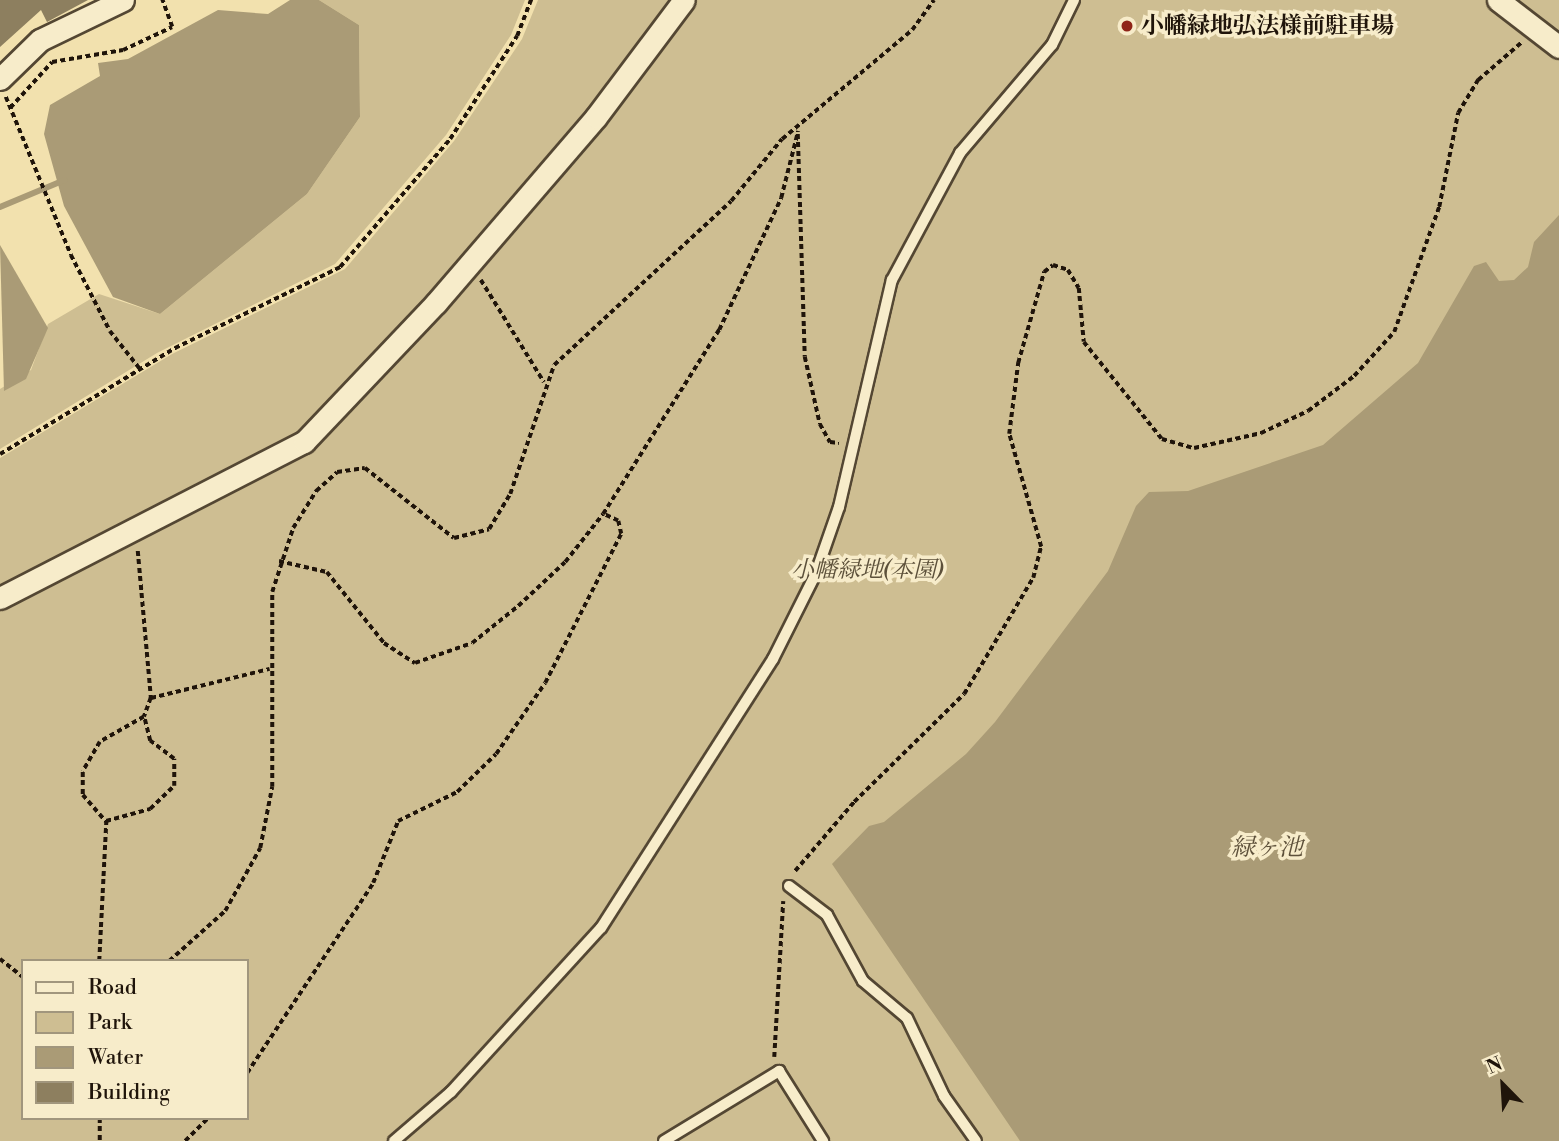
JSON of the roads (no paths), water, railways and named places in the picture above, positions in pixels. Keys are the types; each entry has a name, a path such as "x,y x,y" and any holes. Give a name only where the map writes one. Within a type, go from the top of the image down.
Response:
{"street":[{"path":"0,78 40,40 123,0"},
{"path":"0,598 136,531 304,442 468,266 596,117 684,0"},
{"path":"1498,0 1559,47"}],"lane":[{"path":"394,1141 521,1019 616,905 773,659 816,573 855,446 892,280 931,199 960,153 1052,45 1074,0"},
{"path":"789,886 827,915 863,981 907,1018 944,1096 976,1141"},
{"path":"664,1141 779,1071 823,1141"}],"water":[{"path":"290,0 319,0 359,25 360,117 307,194 160,314 113,297 64,206 44,134 50,105 100,76 98,63 128,59 218,10 268,14"},
{"name":"緑ヶ池","path":"1559,215 1559,1141 1020,1141 832,864 869,826 884,822 966,754 995,722 1108,571 1136,506 1149,492 1188,491 1323,445 1418,363 1474,266 1486,262 1499,281 1514,280 1528,267 1534,242"},
{"path":"0,245 48,328 26,379 4,391"}],"waterway":[{"path":"0,207 65,180"}],"place":[{"name":"小幡緑地弘法様前駐車場","path":"1127,26"}],"park label":[{"name":"小幡緑地(本園)","path":"867,570"}]}
